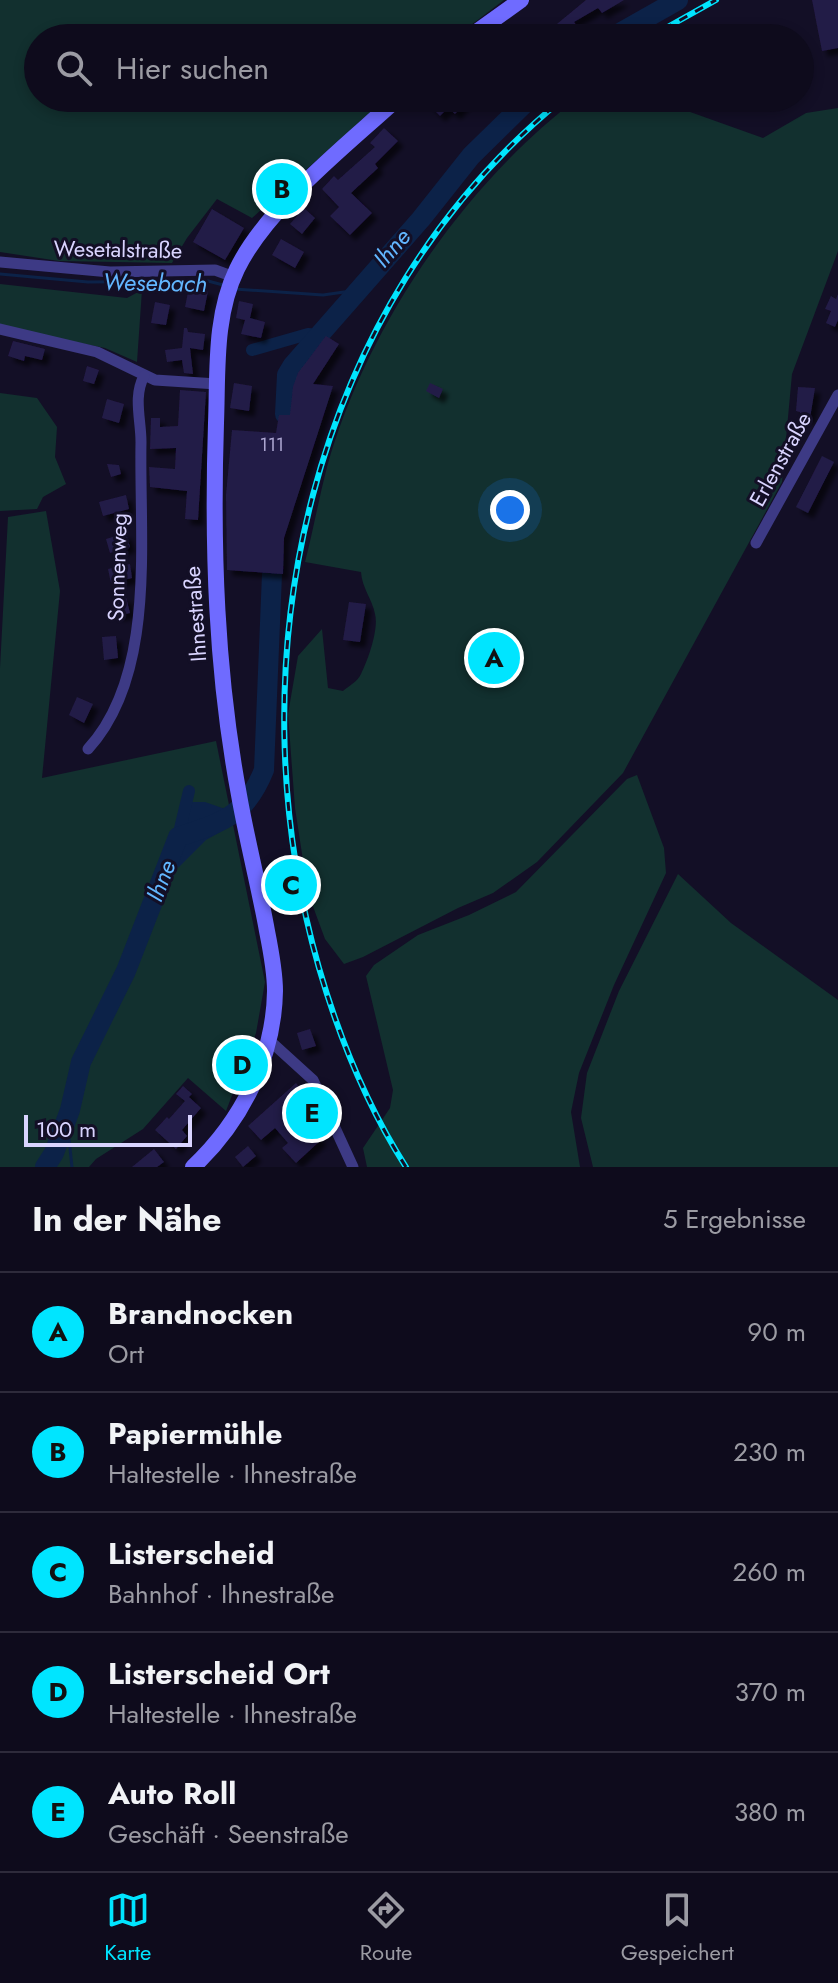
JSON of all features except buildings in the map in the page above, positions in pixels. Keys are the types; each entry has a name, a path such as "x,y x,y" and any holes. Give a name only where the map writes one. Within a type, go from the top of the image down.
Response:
{"main road":[{"path":"488,24 521,0"},
{"name":"Ihnestraße","path":"193,1167 227,1131 246,1098 269,1040 275,990 273,964 245,830 218,644 213,557 221,317 231,284 252,245 295,194 383,112"}],"street":[{"name":"Wesetalstraße","path":"0,262 110,272 215,270 231,284"},
{"path":"0,329 97,352 155,380 217,384"},
{"name":"Sonnenweg","path":"88,749 104,732 117,708 132,658 141,594 138,390 144,376"},
{"name":"Erlenstraße","path":"756,543 838,395"},
{"path":"269,1040 313,1080 353,1167"}],"green space":[{"path":"0,0 504,0 472,24 24,24 24,112 370,112 252,218 217,199 172,263 59,261 0,252"},
{"path":"838,108 838,251 792,374 782,482 623,773 537,862 493,893 344,964 325,939 308,893 295,808 288,714 298,656 322,629 328,688 343,691 361,674 370,653 376,620 361,572 305,562 327,467 344,415 366,363 393,312 458,216 536,133 561,112 690,112 763,138 806,113"},
{"path":"0,284 127,298 142,290 137,362 105,348 0,327"},
{"path":"0,393 37,398 57,427 55,457 66,484 43,497 37,509 0,511"},
{"path":"46,511 60,591 42,778 216,741 265,982 256,1033 226,1111 188,1078 143,1129 96,1159 89,1167 0,1167 0,668 8,517"},
{"path":"637,775 664,848 666,873 614,985 579,1073 571,1112 580,1167 367,1167 363,1148 390,1108 393,1090 366,976 374,965 418,935 516,892 627,779"},
{"path":"678,874 731,923 838,1000 838,1167 593,1167 581,1118 587,1073 619,991"}],"water":[{"path":"191,802 205,802 228,810 231,826 206,840 178,868 178,856"}],"waterway":[{"name":"Ihne","path":"636,24 678,0"},
{"name":"Ihne","path":"285,414 287,375 293,365 421,219 471,156 516,112"},
{"name":"Wesebach","path":"0,274 88,282 208,281 223,285"},
{"name":"Wesebach","path":"234,289 323,295 358,290"},
{"path":"252,350 308,334 318,335"},
{"name":"Ihne","path":"45,1167 54,1153 70,1110 81,1062 126,971 178,837 230,816 249,798 264,770 272,574"},
{"path":"178,837 189,791"},
{"path":"61,1134 69,1139 72,1167"}],"railway":[{"path":"673,24 716,0"},
{"path":"406,1167 355,1070 336,1020 319,968 294,851 284,731 291,612 313,495 351,383 406,278 477,182 550,112"}],"place":[{"name":"Papiermühle","path":"282,189"},
{"name":"Brandnocken","path":"494,658"},
{"name":"Listerscheid","path":"291,885"},
{"name":"Listerscheid Ort","path":"242,1065"},
{"name":"Auto Roll","path":"312,1113"}]}
